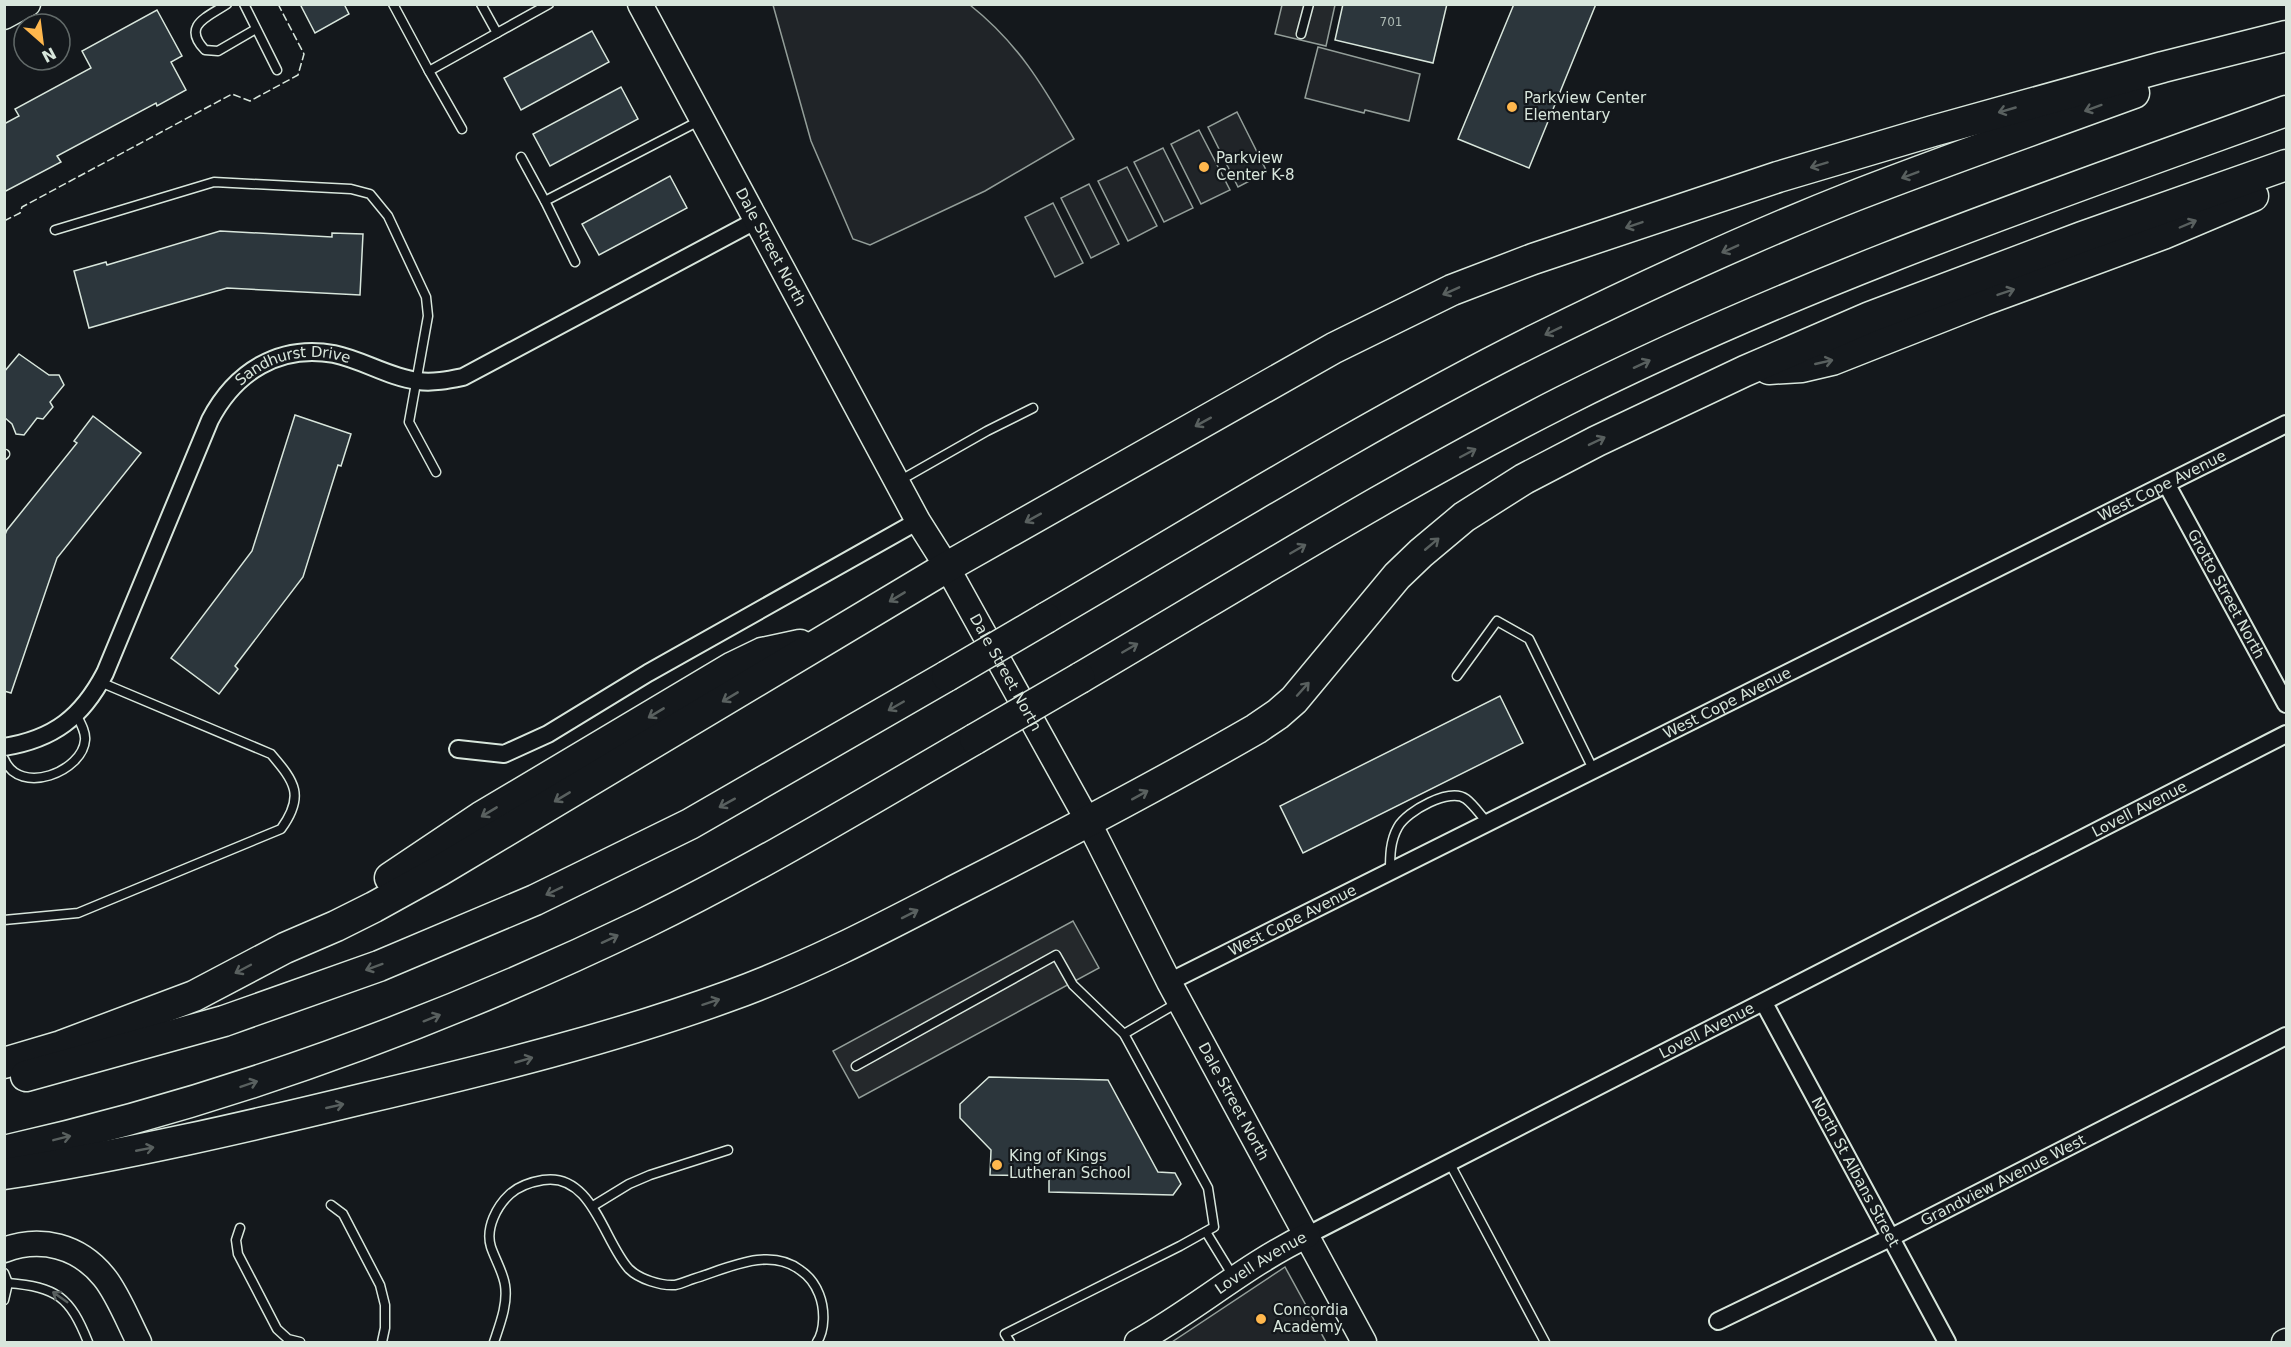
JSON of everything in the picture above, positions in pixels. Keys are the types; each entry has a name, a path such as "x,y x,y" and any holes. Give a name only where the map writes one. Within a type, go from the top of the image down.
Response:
{"highway":[{"path":"4,1063 72,1042 194,996 285,948 481,817 733,667 762,653 824,641 947,567 1334,348 1452,290 1533,259 1800,170 2163,67 2286,37"},
{"path":"4,1082 58,1069 224,1021 379,966 535,900 690,824 1382,422 1447,385 1543,336 1687,267 1864,193 2286,37"},
{"path":"4,1151 110,1125 239,1087 403,1029 489,994 647,922 723,883 975,739 1417,480 1565,401 1703,335 1930,241 2286,111"},
{"path":"4,1174 82,1161 232,1130 512,1063 613,1035 730,996 845,948 1089,823 1256,729 1278,714 1311,681 1397,576 1421,553 1473,511 1524,479 1745,371 1860,321 2286,165"},
{"path":"1745,371 1802,366 1832,360 1983,300 2153,239 2286,181"}],"main road":[{"path":"4,17 28,4"},
{"name":"Dale Street North","path":"640,4 918,522 947,567 1089,823 1175,992 1364,1342"},
{"name":"Lovell Avenue","path":"1137,1342 1191,1310 1275,1251 1308,1235"},
{"path":"4,1250 29,1244 61,1246 91,1263 105,1279 139,1342"}],"street":[{"name":"Sandhurst Drive","path":"4,747 24,744 63,726 95,692 210,420 219,402 251,370 271,360 292,354 314,352 335,354 391,375 418,381 441,381 463,377 482,369 757,220"},
{"name":"West Cope Avenue","path":"1175,992 1390,872 2286,424"},
{"name":"Grotto Street North","path":"2167,484 2286,704"},
{"path":"458,749 504,754 548,734 648,673 918,522"},
{"name":"Lovell Avenue","path":"1308,1235 2286,734"},
{"name":"North St Albans Street","path":"1764,1003 1947,1342"},
{"name":"Grandview Avenue West","path":"1718,1321 1890,1238 2286,1036"}],"lane":[{"path":"227,4 200,21 195,29 195,36 205,50 218,51 256,29"},
{"path":"244,4 277,70"},
{"path":"393,4 462,129"},
{"path":"481,4 497,33"},
{"path":"429,70 549,4"},
{"path":"1301,34 1309,4"},
{"path":"545,201 702,119"},
{"path":"521,157 575,262"},
{"path":"55,230 214,182 351,189 370,194 388,216 426,297 428,316 409,422 436,472"},
{"path":"897,482 1033,408"},
{"path":"1457,676 1497,621 1529,639 1594,771"},
{"path":"4,921 78,913 281,829 291,815 297,792 288,774 271,754 100,682"},
{"path":"4,759 9,769 23,778 44,777 61,771 82,753 86,738 76,714"},
{"path":"1390,872 1391,846 1399,825 1423,805 1452,795 1465,798 1488,823"},
{"path":"856,1066 1056,956 1073,986 1124,1034 1208,1188 1214,1227 1005,1334 1010,1342"},
{"path":"1124,1034 1175,992"},
{"path":"593,1206 629,1184 650,1175 728,1150"},
{"path":"1449,1162 1545,1342"},
{"path":"494,1342 505,1306 505,1286 490,1244 491,1222 502,1202 515,1190 534,1182 552,1179 567,1184 593,1206 623,1260 631,1270 645,1279 676,1285 755,1260 774,1258 793,1264 809,1276 820,1295 824,1313 821,1336 817,1342"},
{"path":"331,1205 343,1214 380,1285 385,1305 385,1328 382,1342"},
{"path":"240,1228 236,1240 238,1254 277,1329 288,1339 300,1342"},
{"path":"1206,1232 1235,1278"},
{"path":"4,1273 8,1283 4,1300"},
{"path":"8,1283 22,1284 56,1293 68,1303 88,1342"}],"shaded area":[{"path":"773,5 970,5 1003,35 1029,67 1074,139 985,191 870,245 853,239 811,141"},
{"path":"1282,5 1335,5 1326,46 1275,34"},
{"path":"1318,47 1420,74 1409,121 1365,110 1364,113 1305,98"},
{"path":"1237,112 1267,172 1238,187 1208,127"},
{"path":"1199,130 1230,190 1201,204 1171,144"},
{"path":"1163,148 1193,208 1164,222 1134,162"},
{"path":"1127,167 1157,226 1128,241 1098,181"},
{"path":"1089,184 1119,244 1091,258 1061,198"},
{"path":"1053,203 1083,263 1055,277 1025,217"},
{"path":"1073,921 1099,968 859,1098 833,1051"},
{"name":"Concordia Academy","path":"1285,1267 1326,1342 1172,1342"}],"building":[{"path":"300,4 344,4 349,14 315,33"},
{"path":"1343,4 1447,4 1433,63 1335,40"},
{"name":"Parkview Center Elementary","path":"1514,4 1596,4 1529,168 1458,139"},
{"path":"157,10 182,56 171,62 186,90 157,106 156,103 57,156 61,162 4,192 4,124 19,116 15,109 91,68 82,51"},
{"path":"592,31 609,62 521,110 504,78"},
{"path":"621,87 638,119 550,166 533,134"},
{"path":"670,176 687,208 599,255 582,224"},
{"path":"220,231 332,237 332,233 363,234 360,295 227,288 89,328 74,271 106,262 107,265"},
{"path":"19,354 49,375 59,375 64,385 50,402 53,407 43,419 37,418 24,435 16,434 12,424 4,417 4,372"},
{"path":"295,415 351,434 341,466 338,465 303,577 235,666 238,669 219,694 171,658 252,551"},
{"path":"93,416 141,453 57,558 11,693 4,691 4,537 7,530 77,443 74,441"},
{"path":"1500,696 1523,743 1303,853 1280,806"},
{"path":"989,1077 1108,1080 1158,1172 1175,1173 1181,1184 1173,1195 1049,1192 1049,1176 990,1175 991,1150 960,1118 960,1104"}],"fence":[{"path":"4,221 20,213 22,207 232,94 250,101 298,75 304,54 278,4"}],"place":[{"name":"Parkview Center Elementary","path":"1512,107"},
{"name":"Parkview Center K-8","path":"1204,167"},
{"name":"King of Kings Lutheran School","path":"997,1165"},
{"name":"Concordia Academy","path":"1261,1319"}]}
